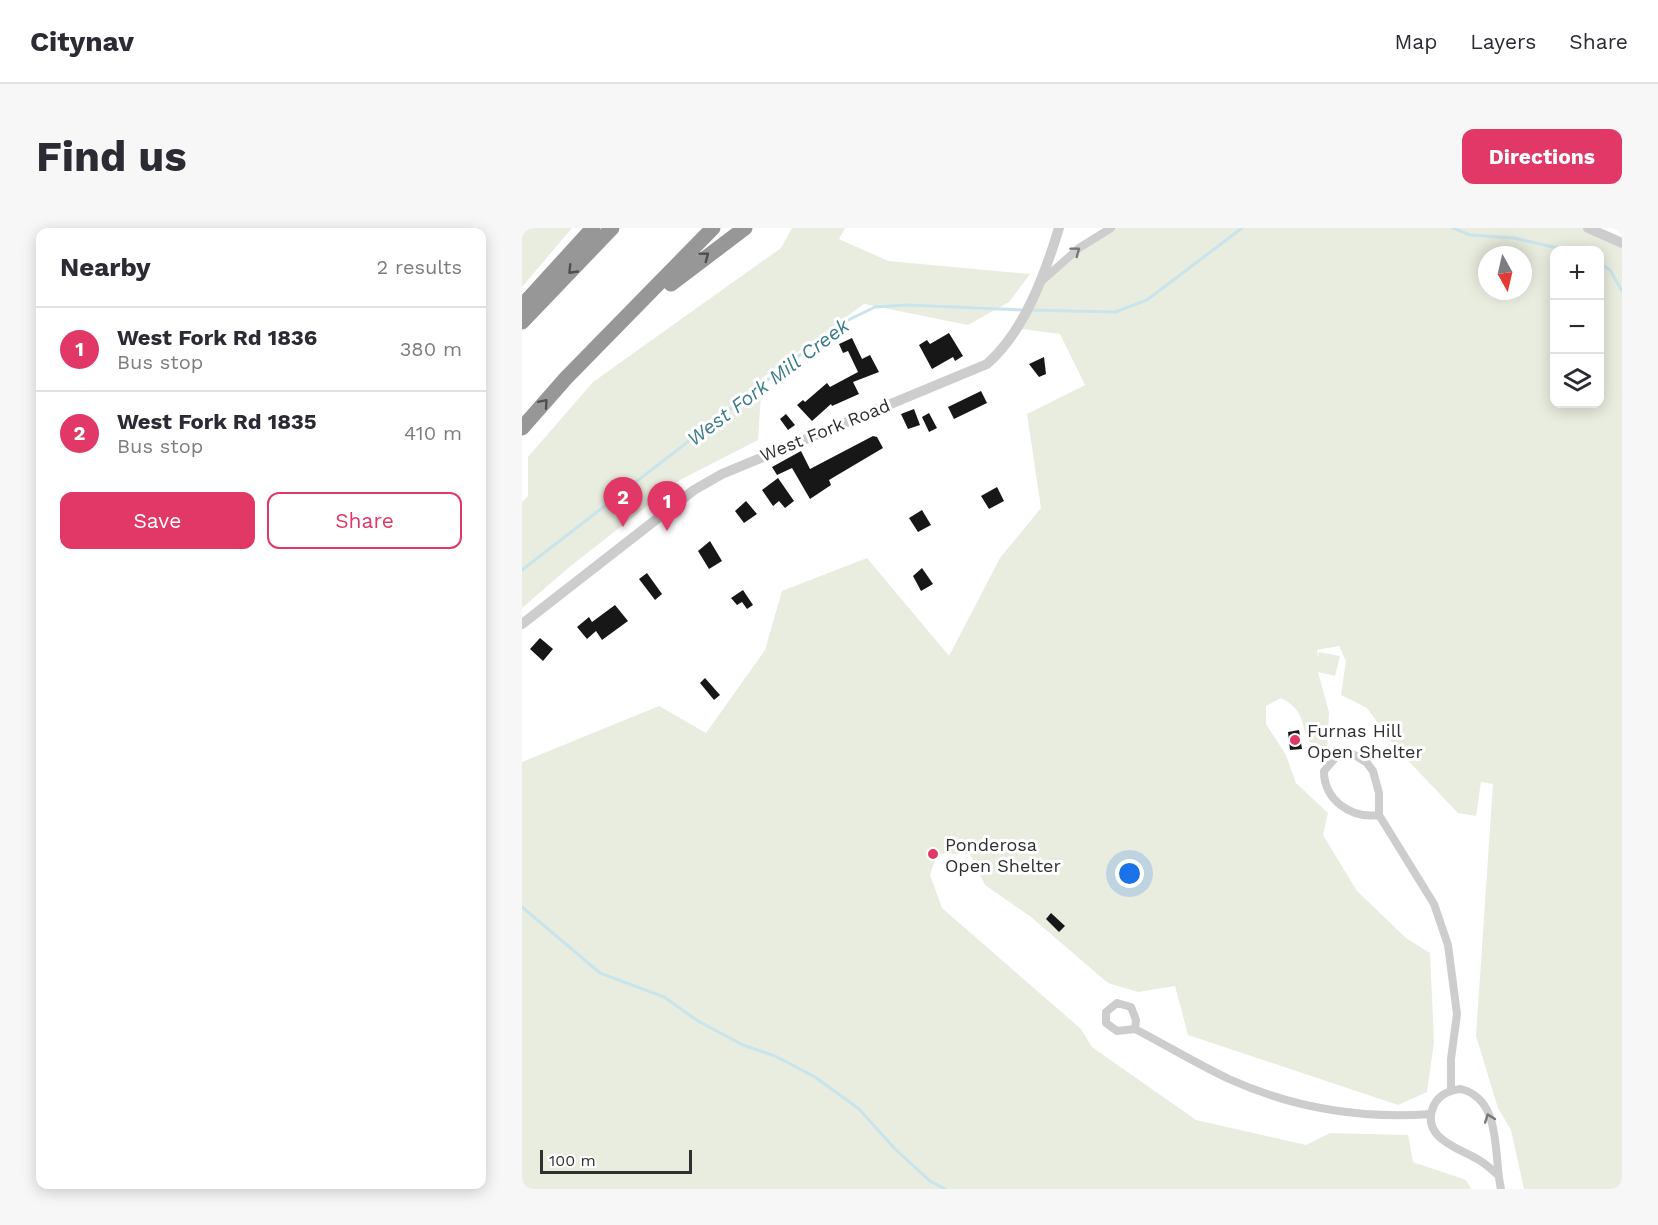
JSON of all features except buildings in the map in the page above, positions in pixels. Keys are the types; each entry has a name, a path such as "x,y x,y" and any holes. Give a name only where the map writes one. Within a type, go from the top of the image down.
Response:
{"highway":[{"path":"522,306 593,228"},
{"path":"522,322 612,228"},
{"path":"522,428 566,378 713,228"},
{"path":"566,378 673,281 746,228"}],"street":[{"path":"1044,279 1059,228"},
{"name":"West Fork Road","path":"522,624 694,490 752,459 978,368 998,354 1044,279 1079,248 1111,228"},
{"path":"1588,228 1622,243"},
{"path":"1378,815 1369,817 1346,809 1328,792 1324,771 1336,757 1353,754 1367,763 1377,782 1378,815 1434,904 1448,945 1457,1014 1451,1059 1451,1090"},
{"path":"1135,1029 1230,1079 1300,1103 1365,1115 1431,1114"},
{"path":"1498,1175 1480,1161 1443,1142 1432,1124 1431,1114 1435,1103 1451,1090 1470,1091 1484,1104 1496,1140 1501,1189"}],"shaded area":[{"path":"522,228 572,228 522,287"},
{"path":"792,228 845,228 839,239 888,261 1030,274 1009,302 968,325 864,304 762,378 758,440 680,480 567,569 522,608 522,502 528,496 528,457 593,382 781,248"},
{"path":"1111,228 1588,228 1622,243 1622,1189 1524,1189 1511,1130 1498,1108 1476,1036 1493,784 1481,782 1476,816 1458,813 1396,748 1367,708 1341,695 1346,661 1339,646 1317,650 1318,657 1319,652 1340,656 1335,676 1318,672 1329,712 1327,752 1312,743 1305,732 1299,713 1281,698 1266,706 1266,724 1286,755 1296,783 1328,813 1323,835 1357,891 1406,938 1430,953 1434,1042 1427,1092 1398,1105 1188,1035 1175,986 1138,992 1108,983 1031,917 985,885 970,854 937,854 930,875 942,908 1081,1029 1092,1047 1196,1120 1306,1145 1330,1133 1408,1135 1413,1162 1466,1180 1471,1189 522,1189 522,762 659,706 706,733 765,650 782,591 867,558 949,656 1000,558 1041,508 1027,414 1085,385 1060,334 1015,328 1044,279"}],"waterway":[{"name":"West Fork Mill Creek","path":"1030,310 1115,312 1147,300 1242,228"},
{"name":"West Fork Mill Creek","path":"1453,228 1470,235 1514,238 1550,246"},
{"name":"West Fork Mill Creek","path":"1604,266 1610,270 1622,291"},
{"name":"West Fork Mill Creek","path":"522,570 840,324 875,307 907,305 1024,310"},
{"path":"522,907 600,973 664,997 698,1021 743,1045 775,1056 815,1077 859,1109 895,1149 930,1181 945,1189"}],"place":[{"name":"West Fork Rd 1835","path":"623,527"},
{"name":"West Fork Rd 1836","path":"667,531"},
{"name":"Furnas Hill Open Shelter","path":"1295,740"},
{"name":"Ponderosa Open Shelter","path":"933,854"}]}
